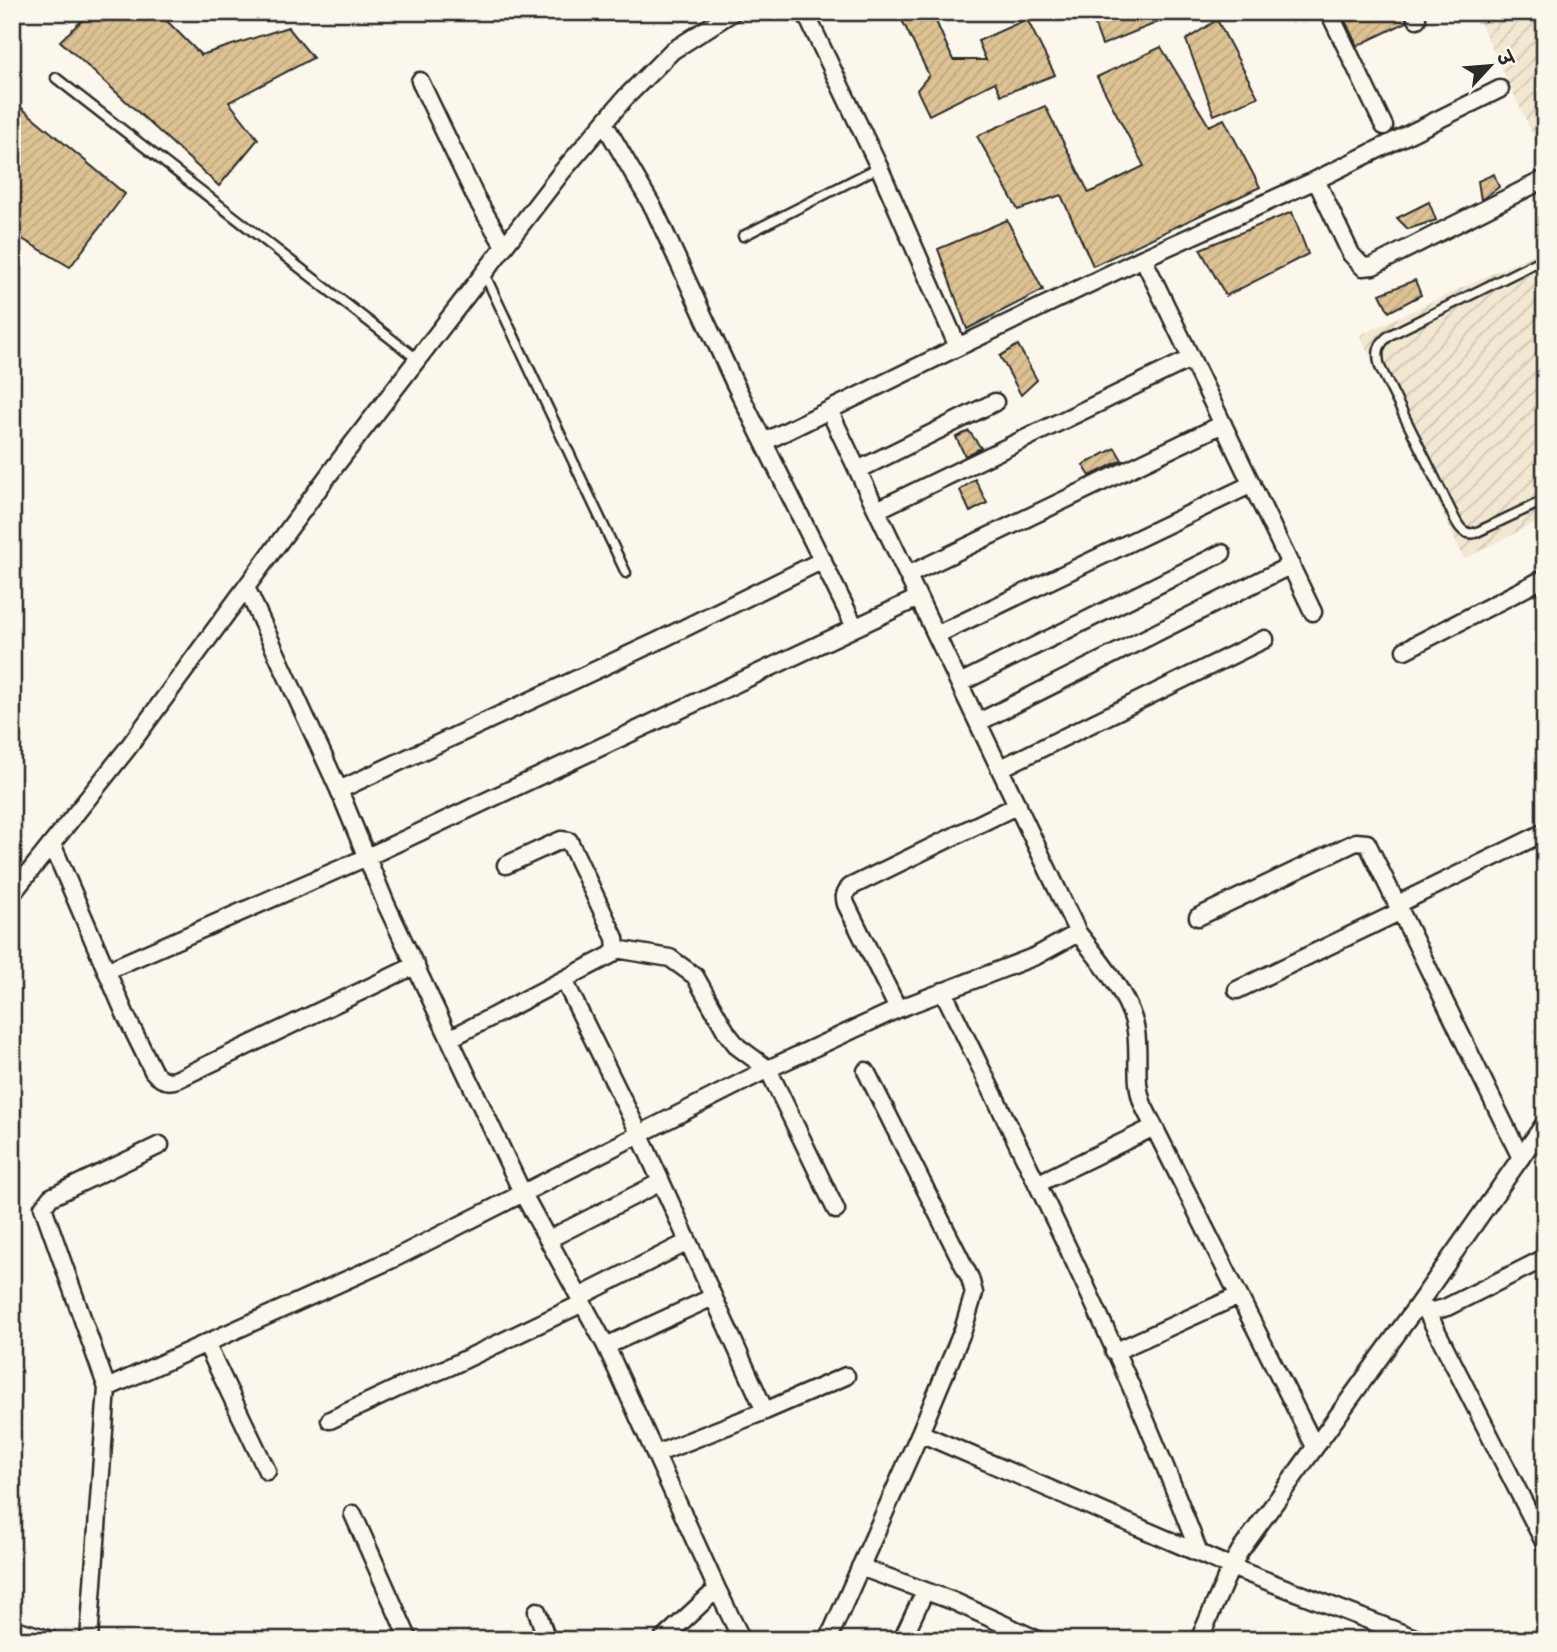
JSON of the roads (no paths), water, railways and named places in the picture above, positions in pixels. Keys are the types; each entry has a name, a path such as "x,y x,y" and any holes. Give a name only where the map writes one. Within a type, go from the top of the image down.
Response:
{"street":[{"path":"12,894 127,749 417,359 561,173 672,51 733,12"},
{"path":"805,12 879,167 958,346"},
{"path":"1329,12 1384,126"},
{"path":"420,81 477,198 504,246"},
{"path":"765,442 958,346 1316,180 1500,89"},
{"path":"604,123 650,201 855,627"},
{"path":"1316,180 1351,254 1357,263 1369,267 1545,179"},
{"path":"1143,258 1313,612"},
{"path":"877,510 1190,359"},
{"path":"858,470 995,402"},
{"path":"829,410 1078,933 1116,986 1132,1017 1137,1043 1139,1095 1315,1447"},
{"path":"908,575 1223,424"},
{"path":"936,635 1252,484"},
{"path":"960,683 1222,553"},
{"path":"339,790 823,560"},
{"path":"979,722 1291,565"},
{"path":"1405,650 1545,578"},
{"path":"246,587 339,790 386,904 522,1192 606,1346 716,1589 742,1640"},
{"path":"106,971 367,857 918,597"},
{"path":"1001,768 1265,639"},
{"path":"898,1009 846,904 846,891 1018,805"},
{"path":"1237,990 1545,832"},
{"path":"451,1038 611,955 616,949 615,938 569,841 561,840 506,865"},
{"path":"1198,917 1362,841 1371,849 1521,1158"},
{"path":"52,844 106,971 158,1077 172,1081 416,965"},
{"path":"107,1388 406,1253 768,1069 898,1009 1021,962 1078,933"},
{"path":"616,949 670,958 682,964 700,982 727,1033 738,1047 768,1069 836,1210"},
{"path":"564,980 639,1133 765,1411"},
{"path":"943,991 1038,1184 1115,1352 1176,1492 1199,1553"},
{"path":"828,1640 920,1433 971,1307 974,1286 866,1071"},
{"path":"1199,1640 1231,1567 1315,1447 1422,1308 1545,1123"},
{"path":"1038,1184 1153,1127"},
{"path":"89,1640 107,1388 43,1207 51,1197 160,1145"},
{"path":"549,1239 661,1182"},
{"path":"330,1420 449,1367 688,1242"},
{"path":"1422,1308 1437,1310 1447,1307 1545,1258"},
{"path":"1115,1352 1238,1296"},
{"path":"606,1346 713,1297"},
{"path":"1422,1308 1545,1544"},
{"path":"206,1343 267,1471"},
{"path":"656,1454 846,1376"},
{"path":"920,1433 1231,1567 1420,1640"},
{"path":"353,1514 409,1640"},
{"path":"860,1567 990,1616 1038,1640"},
{"path":"662,1640 716,1589"},
{"path":"902,1640 925,1591"},
{"path":"537,1611 547,1640"},
{"path":"12,1628 51,1640"}],"lane":[{"path":"56,78 417,359"},
{"path":"743,236 879,167"},
{"path":"1545,258 1390,335 1378,347 1377,357 1451,511 1464,531 1475,533 1545,500"},
{"path":"484,273 626,573"}]}
